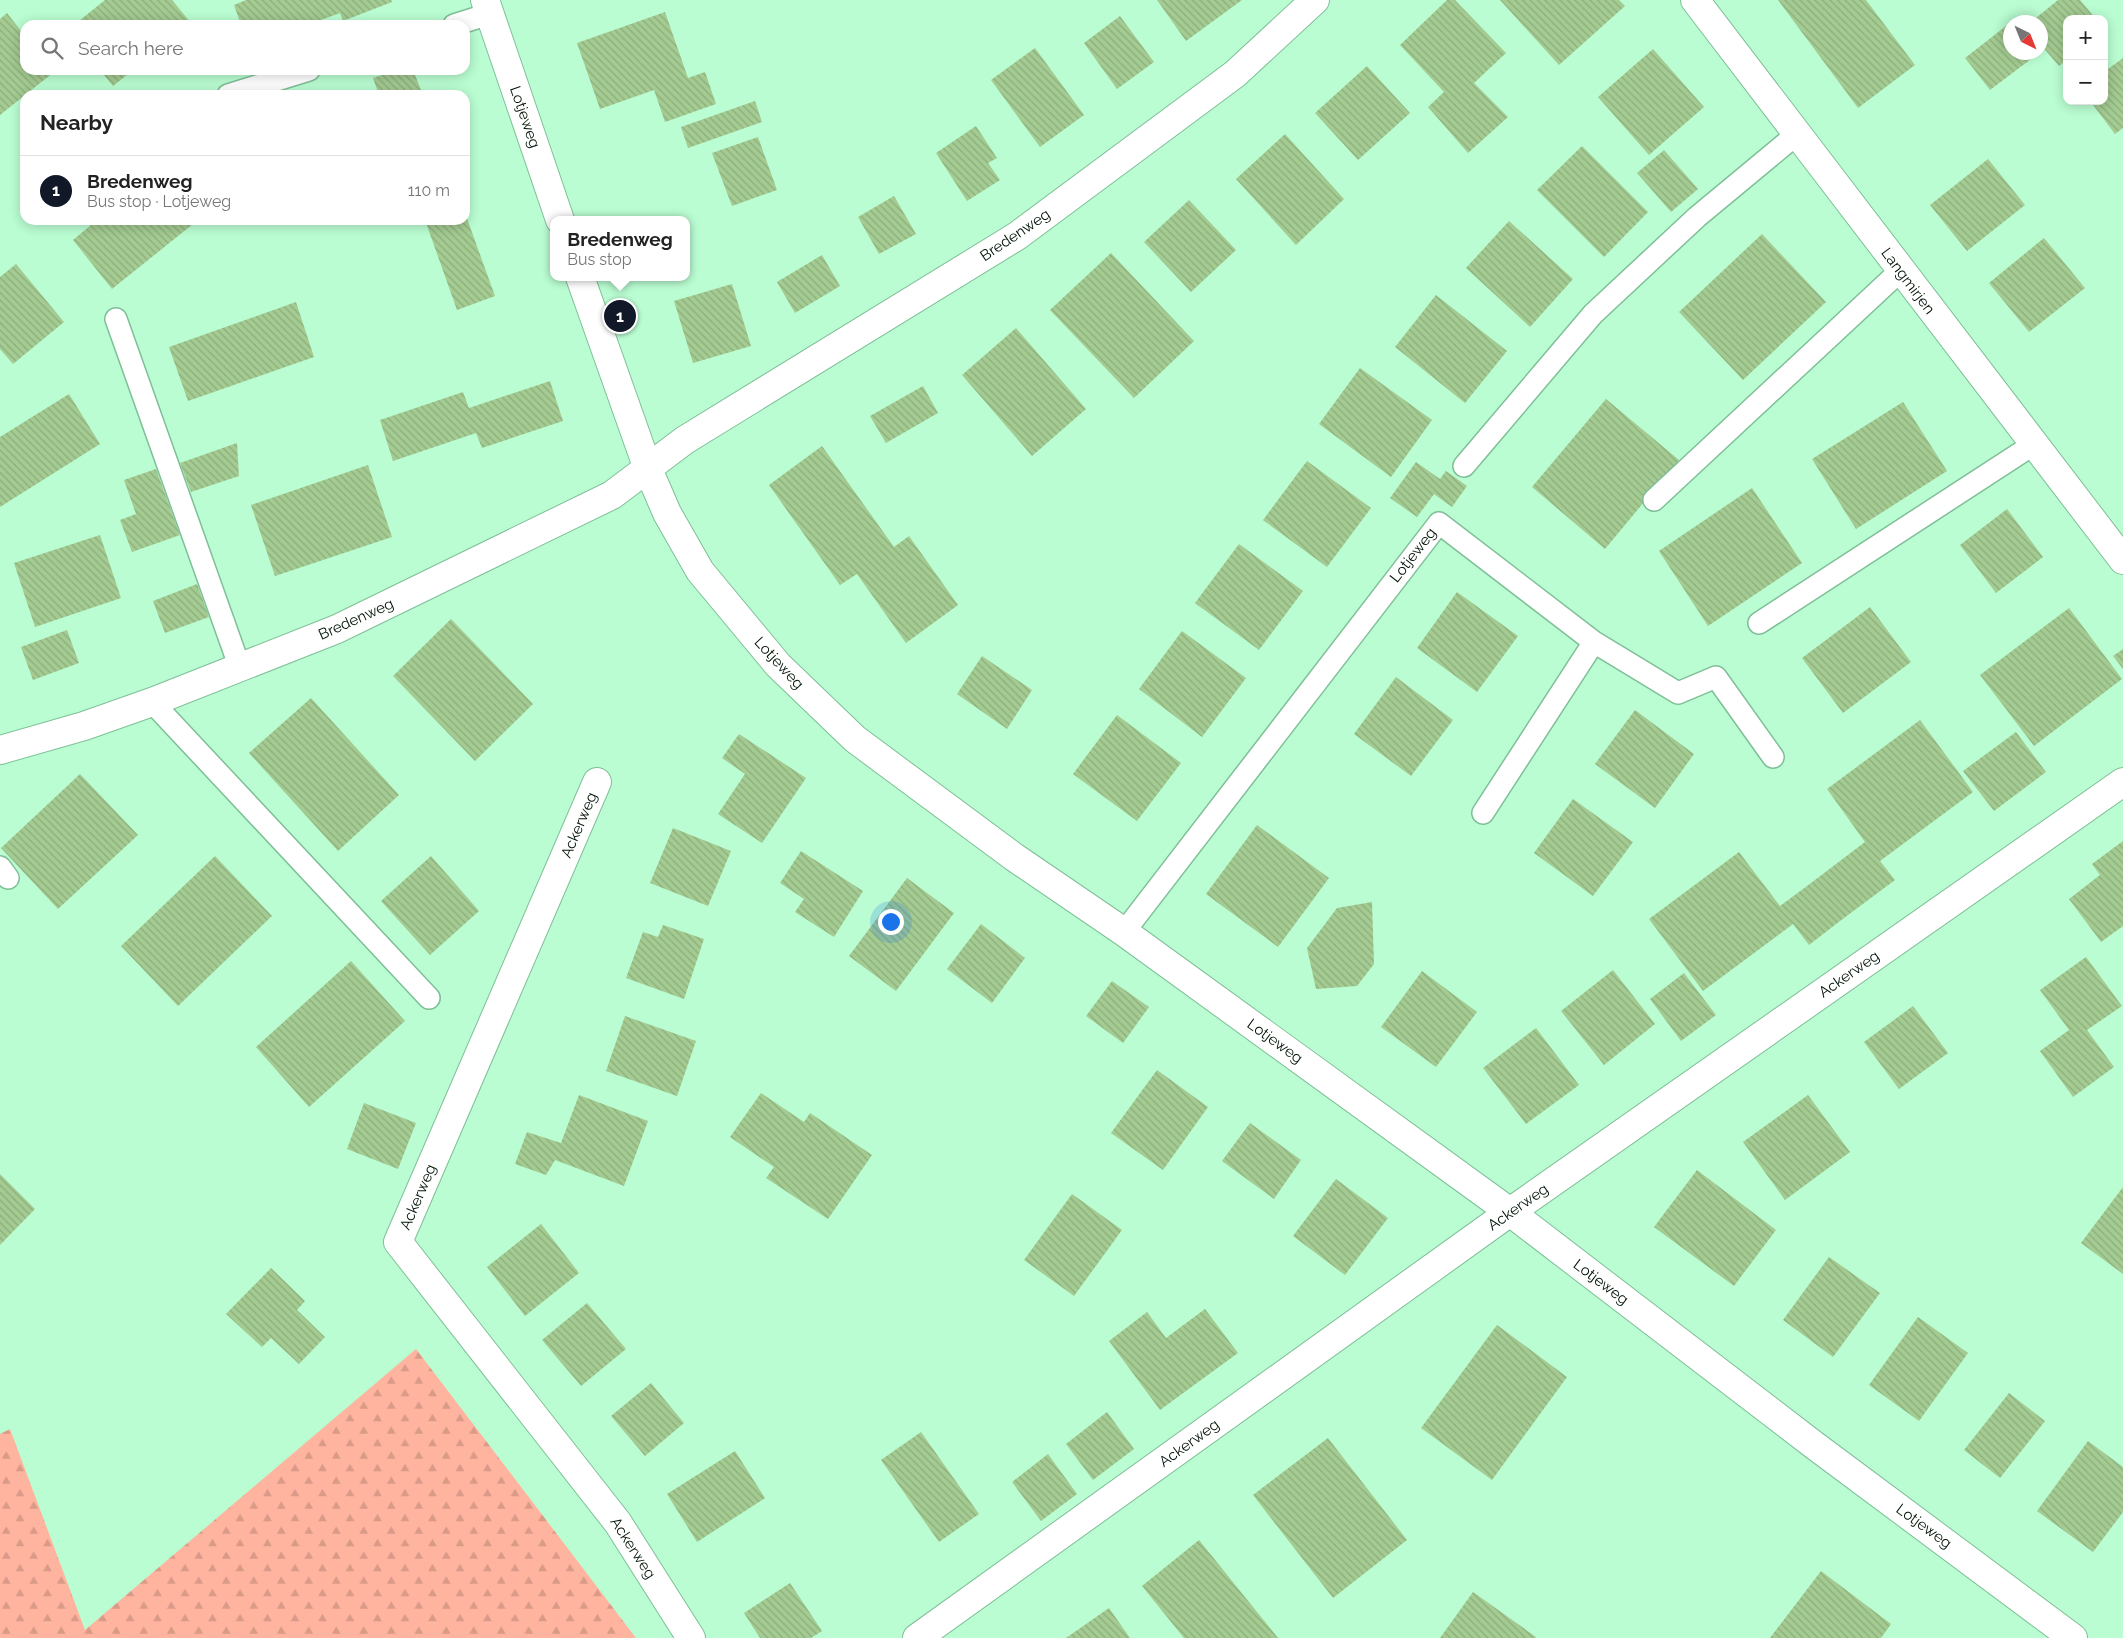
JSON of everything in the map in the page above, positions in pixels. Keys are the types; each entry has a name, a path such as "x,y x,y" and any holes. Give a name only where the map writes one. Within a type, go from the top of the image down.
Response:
{"street":[{"name":"Bredenweg","path":"0,750 84,726 152,702 337,629 474,564 612,495 684,440 1018,236 1235,74 1315,0"},
{"name":"Langmirjen","path":"1695,0 1900,271 2123,560"},
{"name":"Lotjeweg","path":"487,7 559,216"},
{"name":"Lotjeweg","path":"581,281 648,469 667,513 700,571 778,665 855,739 1014,857 1124,932 1510,1212 1814,1445 2073,1638"},
{"name":"Ackerweg","path":"597,782 398,1242 618,1522 691,1638"},
{"name":"Ackerweg","path":"917,1638 1510,1212 2123,782"}],"lane":[{"name":"Lotjeweg","path":"463,20 487,7"},
{"path":"244,90 293,75"},
{"path":"1464,466 1593,314 1697,217 1797,134"},
{"path":"1654,500 1900,271"},
{"path":"116,319 240,668"},
{"path":"1759,623 2034,444"},
{"name":"Lotjeweg","path":"1124,932 1439,522 1594,642 1678,693 1716,678 1773,757"},
{"path":"1483,813 1594,642"},
{"path":"152,702 429,998"}],"green space":[{"path":"416,1349 636,1638 0,1638 0,1434 10,1429 85,1630"}],"building":[{"path":"105,0 172,0 189,20 80,20"},
{"path":"246,0 391,0 392,2 346,20 343,20 340,13 321,20 239,20 234,5"},
{"path":"1157,0 1242,0 1186,41"},
{"path":"1447,0 1455,0 1506,53 1474,83 1508,117 1468,153 1428,107 1444,92 1400,45"},
{"path":"1500,0 1619,0 1625,6 1559,65"},
{"path":"1778,0 1866,0 1915,65 1858,108"},
{"path":"2058,0 2080,0 2093,15 2063,15 2063,63 2059,66 2048,53 2048,15 2040,15"},
{"path":"665,12 688,78 705,72 716,104 665,122 654,90 600,109 577,43"},
{"path":"7,13 20,30 20,75 50,75 31,90 20,90 20,99 0,115 0,19"},
{"path":"1120,16 1154,62 1117,89 1084,43"},
{"path":"2003,28 2003,60 2030,60 1990,90 1965,58"},
{"path":"1035,48 1084,115 1040,147 991,80"},
{"path":"1653,49 1704,107 1649,155 1598,97"},
{"path":"2123,58 2123,128 2115,134 2093,105 2108,105 2108,69"},
{"path":"1367,66 1410,113 1358,160 1315,113"},
{"path":"104,75 127,75 113,86"},
{"path":"382,75 415,75 421,90 377,90 373,78"},
{"path":"755,101 762,122 688,148 681,127"},
{"path":"976,126 997,158 988,163 1000,180 967,201 936,153"},
{"path":"1285,134 1344,199 1296,245 1236,179"},
{"path":"758,137 777,190 732,206 712,153"},
{"path":"1582,146 1648,212 1604,257 1537,190"},
{"path":"1664,150 1698,189 1671,212 1637,173"},
{"path":"1988,159 2025,205 1967,251 1930,205"},
{"path":"894,196 916,234 879,254 858,217"},
{"path":"1189,200 1236,250 1191,292 1144,242"},
{"path":"1509,221 1573,279 1530,327 1466,268"},
{"path":"91,225 192,225 112,289 73,240"},
{"path":"427,225 469,225 495,296 457,310"},
{"path":"1762,234 1826,302 1743,380 1679,312"},
{"path":"2044,238 2085,288 2029,332 1989,283"},
{"path":"1111,253 1194,341 1134,398 1050,310"},
{"path":"822,255 840,286 795,313 777,282"},
{"path":"16,264 64,322 13,364 0,349 0,277"},
{"path":"732,284 751,346 693,363 674,301"},
{"path":"1436,295 1507,351 1465,403 1395,347"},
{"path":"296,302 314,357 188,401 169,347"},
{"path":"1016,328 1086,409 1032,456 962,375"},
{"path":"1360,368 1432,420 1391,477 1319,424"},
{"path":"550,381 563,421 482,448 476,433 393,461 380,420 463,392 469,408"},
{"path":"923,386 938,413 886,443 870,416"},
{"path":"69,394 100,444 0,507 0,437"},
{"path":"1606,399 1679,460 1605,549 1532,487"},
{"path":"1903,402 1947,471 1856,529 1812,459"},
{"path":"237,443 239,476 191,492 180,463"},
{"path":"822,446 894,547 909,536 958,605 906,643 857,574 840,585 769,485"},
{"path":"1307,461 1371,508 1327,567 1263,520"},
{"path":"1416,462 1440,479 1446,471 1467,486 1452,507 1434,494 1417,517 1390,498"},
{"path":"368,465 392,537 275,576 251,505"},
{"path":"156,469 180,535 132,552 120,520 136,514 124,480"},
{"path":"1752,488 1802,563 1708,626 1659,551"},
{"path":"2007,509 2043,557 1996,593 1960,545"},
{"path":"100,535 121,598 35,627 14,563"},
{"path":"1239,544 1303,591 1259,650 1195,603"},
{"path":"197,584 209,617 165,633 153,601"},
{"path":"1457,592 1518,636 1477,692 1417,648"},
{"path":"1870,607 1911,662 1843,713 1802,658"},
{"path":"2069,608 2122,679 2034,746 1980,675"},
{"path":"451,619 533,704 475,761 393,676"},
{"path":"67,630 79,663 33,680 21,647"},
{"path":"1182,631 1246,678 1202,737 1139,689"},
{"path":"2123,649 2123,669 2113,656"},
{"path":"982,656 1032,690 1007,729 957,694"},
{"path":"1396,677 1453,720 1411,776 1354,734"},
{"path":"311,698 399,795 338,851 249,753"},
{"path":"1635,710 1694,754 1655,808 1595,764"},
{"path":"1117,715 1181,763 1137,821 1073,774"},
{"path":"1920,720 1973,792 1880,861 1895,880 1809,945 1793,924 1703,991 1649,919 1739,852 1780,906 1865,842 1827,789"},
{"path":"2016,732 2046,772 1994,811 1963,771"},
{"path":"739,734 806,778 762,843 718,814 745,774 722,758"},
{"path":"80,774 138,835 58,909 1,848"},
{"path":"1573,799 1633,842 1593,896 1534,853"},
{"path":"1257,825 1329,878 1278,947 1206,894"},
{"path":"673,828 731,851 708,906 650,883"},
{"path":"2123,841 2123,926 2101,942 2069,899 2100,875 2092,864"},
{"path":"801,851 863,891 834,937 795,912 804,899 780,883"},
{"path":"215,856 272,916 178,1006 121,946"},
{"path":"431,856 479,911 430,955 381,901"},
{"path":"907,878 954,913 896,991 849,956"},
{"path":"1372,902 1374,964 1357,986 1316,989 1307,948 1337,908"},
{"path":"981,924 1025,958 992,1003 947,969"},
{"path":"663,925 704,939 684,999 626,978 643,932 658,937"},
{"path":"2086,957 2122,1006 2087,1030 2114,1067 2073,1097 2040,1051 2069,1030 2040,990"},
{"path":"351,961 405,1021 309,1107 256,1047"},
{"path":"1613,970 1655,1024 1604,1065 1561,1011"},
{"path":"1422,971 1477,1012 1436,1067 1381,1027"},
{"path":"1684,973 1716,1015 1681,1041 1650,999"},
{"path":"1112,981 1149,1007 1123,1043 1086,1016"},
{"path":"1913,1006 1948,1053 1899,1089 1864,1042"},
{"path":"625,1016 696,1041 677,1096 606,1071"},
{"path":"1536,1028 1579,1085 1526,1124 1483,1068"},
{"path":"1157,1070 1208,1107 1163,1170 1111,1133"},
{"path":"761,1093 804,1122 810,1113 872,1155 828,1219 766,1178 774,1167 730,1137"},
{"path":"579,1095 648,1121 624,1186 555,1160 546,1175 515,1164 527,1132 561,1143"},
{"path":"1808,1095 1850,1152 1785,1200 1743,1142"},
{"path":"364,1103 416,1123 398,1169 347,1149"},
{"path":"1250,1123 1301,1160 1274,1199 1222,1161"},
{"path":"1697,1170 1776,1230 1734,1286 1654,1227"},
{"path":"0,1174 35,1209 0,1245"},
{"path":"1336,1179 1388,1218 1345,1275 1293,1236"},
{"path":"2123,1187 2123,1274 2081,1243"},
{"path":"1072,1194 1122,1230 1074,1296 1024,1260"},
{"path":"541,1224 579,1273 525,1316 487,1267"},
{"path":"1829,1257 1880,1293 1833,1357 1783,1320"},
{"path":"271,1268 305,1301 297,1310 325,1337 299,1364 271,1338 262,1347 226,1314"},
{"path":"587,1303 626,1349 581,1386 542,1340"},
{"path":"1205,1309 1238,1353 1160,1410 1109,1341 1147,1312 1166,1338"},
{"path":"1918,1317 1968,1353 1919,1421 1869,1385"},
{"path":"1497,1325 1567,1377 1492,1480 1421,1428"},
{"path":"651,1383 684,1423 645,1456 611,1416"},
{"path":"2009,1393 2045,1421 2000,1478 1964,1450"},
{"path":"1107,1412 1134,1449 1093,1480 1066,1444"},
{"path":"921,1432 979,1514 939,1542 881,1460"},
{"path":"1328,1438 1407,1540 1333,1598 1253,1495"},
{"path":"2088,1441 2123,1467 2123,1512 2093,1552 2037,1511"},
{"path":"735,1451 765,1498 697,1542 667,1494"},
{"path":"1048,1454 1077,1494 1041,1521 1012,1482"},
{"path":"1199,1540 1278,1638 1184,1638 1142,1586"},
{"path":"1821,1571 1891,1624 1881,1638 1770,1638"},
{"path":"790,1583 822,1631 811,1638 760,1638 744,1613"},
{"path":"1473,1592 1536,1637 1440,1638"},
{"path":"1109,1608 1130,1638 1066,1638"}],"place":[{"name":"Bredenweg","path":"620,316"}]}
